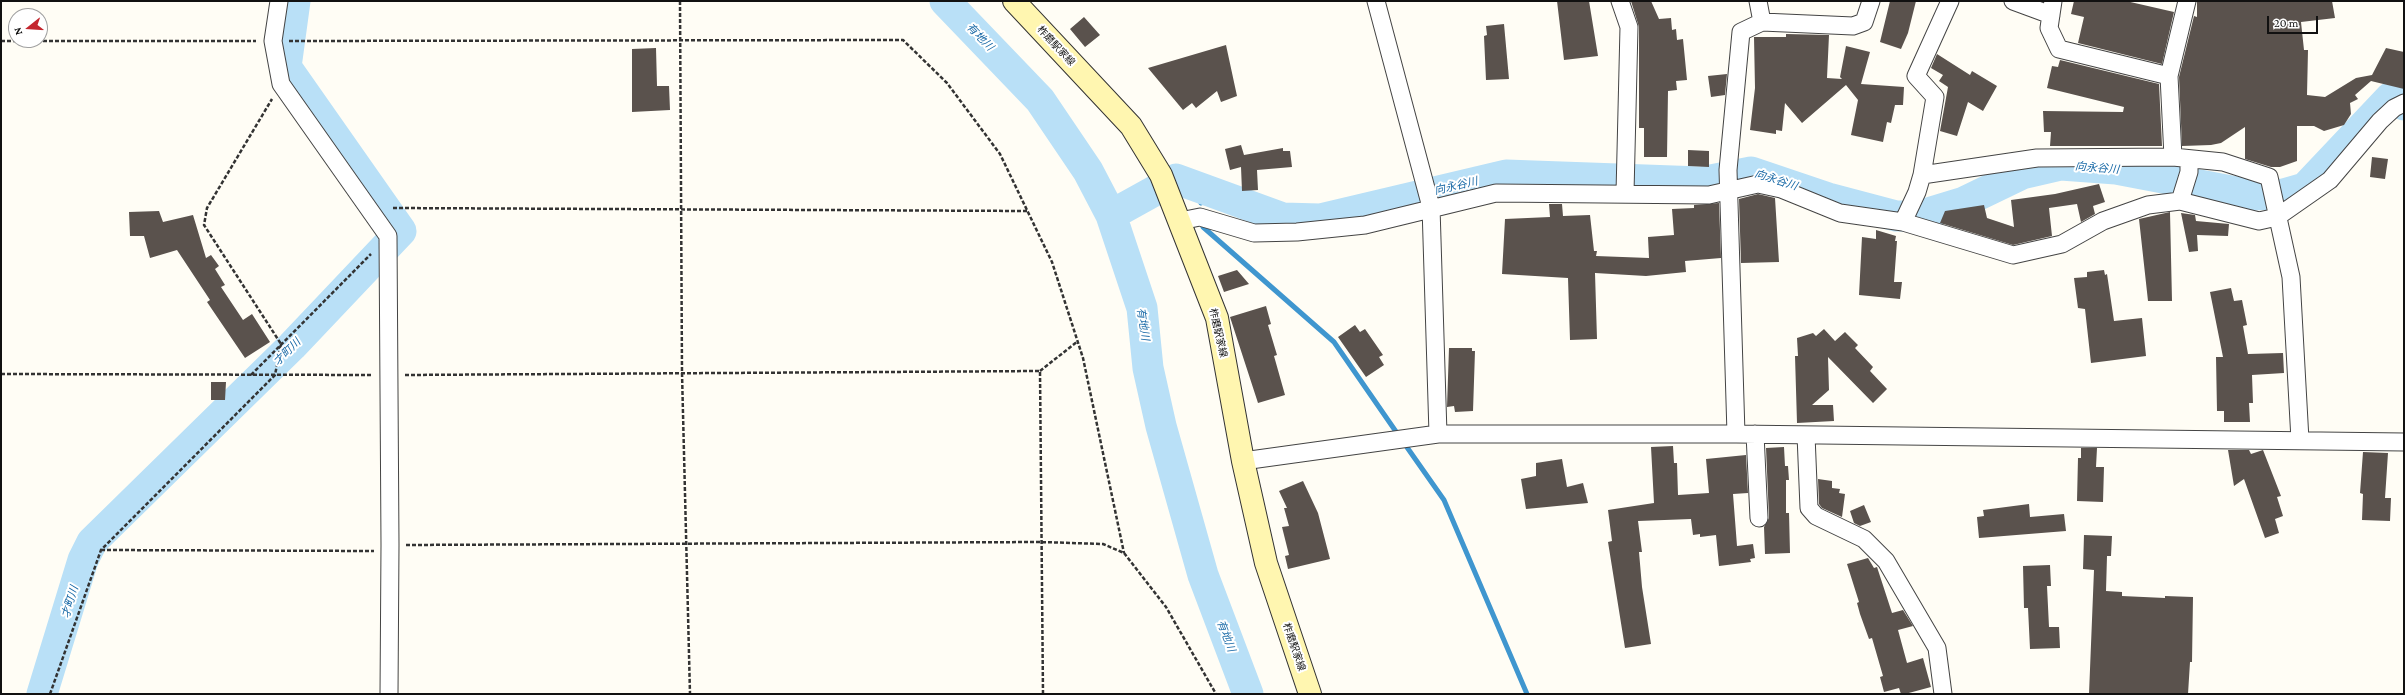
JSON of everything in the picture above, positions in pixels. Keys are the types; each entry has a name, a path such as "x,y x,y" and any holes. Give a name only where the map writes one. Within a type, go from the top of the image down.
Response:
{"main road":[{"name":"柞磨駅家線","path":"1014,1 1131,126 1165,184 1217,318 1243,461 1266,563 1310,694"}],"street":[{"path":"279,1 272,41 280,84 388,236 390,545 389,694"},
{"path":"1376,1 1430,207 1438,434"},
{"path":"1620,1 1629,28 1625,193"},
{"path":"1758,1 1762,22"},
{"path":"1736,434 1728,170 1741,32 1762,22 1853,26 1864,22 1871,1"},
{"path":"1903,222 1918,192 1935,97 1916,76 1950,1"},
{"path":"2013,1 2052,8 2049,28 2058,49 2169,76"},
{"path":"2180,201 2183,163 2169,76 2187,1"},
{"path":"1180,221 1200,217 1254,233 1296,232 1365,225 1430,207 1496,193 1625,193 1709,195 1758,184 1781,189 1840,213 1903,222 2013,255 2062,244 2103,221 2148,205 2180,201 2259,221 2277,217 2330,180 2380,121 2399,105"},
{"path":"1922,175 2037,158 2183,163 2223,162 2269,177 2291,277 2300,440"},
{"path":"1243,461 1438,434 1755,434 2404,442"},
{"path":"1755,434 1759,518"},
{"path":"1806,435 1808,508 1816,516 1864,539 1886,561 1937,648 1943,694"}],"path":[{"path":"680,1 683,208 682,373 690,694"},
{"path":"1,41 903,40 947,83 1000,154 1052,262 1078,341 1124,553 1166,607 1216,694"},
{"path":"50,694 101,550 275,375 281,344 204,225 207,208 280,84"},
{"path":"393,208 683,208 1028,212"},
{"path":"251,375 388,236"},
{"path":"1,374 389,375 1040,371 1078,341"},
{"path":"1040,371 1043,694"},
{"path":"101,550 376,551 390,545 1041,542 1103,544 1124,553"}],"building":[{"path":"1557,1 1589,1 1598,56 1564,60"},
{"path":"1631,1 1651,1 1659,19 1671,18 1672,30 1676,29 1677,40 1683,39 1687,80 1676,81 1677,90 1668,91 1667,157 1644,157 1644,128 1639,128 1639,27"},
{"path":"1890,1 1916,1 1908,33 1901,49 1880,42"},
{"path":"2074,1 2126,1 2174,12 2162,64 2078,43 2084,17 2071,14"},
{"path":"2197,1 2332,1 2335,18 2301,22 2304,50 2308,50 2307,95 2325,97 2356,78 2372,75 2386,48 2404,52 2404,89 2371,81 2355,95 2358,99 2350,103 2351,114 2344,125 2324,131 2314,126 2297,126 2297,161 2280,167 2271,167 2245,159 2245,127 2221,143 2211,145 2182,146 2179,77 2194,16 2197,17"},
{"path":"1084,17 1100,35 1085,47 1070,29"},
{"path":"1504,24 1509,79 1486,80 1484,36 1487,35 1486,26"},
{"path":"1786,34 1829,35 1827,78 1842,79 1840,77 1846,46 1870,52 1861,84 1904,87 1903,105 1895,105 1891,123 1887,122 1883,142 1851,135 1858,100 1846,85 1802,123 1785,103 1782,131 1776,130 1776,134 1750,130 1755,88 1754,37 1786,37"},
{"path":"1226,45 1237,96 1221,102 1217,91 1196,108 1192,103 1183,110 1148,68"},
{"path":"656,48 657,86 669,86 670,110 632,112 632,49"},
{"path":"1937,54 1970,75 1972,71 1997,86 1983,111 1968,102 1957,136 1940,131 1948,87 1939,81 1943,75 1931,68"},
{"path":"2060,60 2159,84 2162,146 2050,146 2051,132 2044,132 2043,111 2123,112 2124,107 2047,88 2052,66 2058,67"},
{"path":"1727,74 1725,95 1711,97 1708,76"},
{"path":"1241,145 1244,155 1283,148 1283,151 1290,151 1292,167 1257,170 1258,190 1242,191 1241,167 1230,170 1225,149"},
{"path":"1688,150 1709,151 1709,167 1688,166"},
{"path":"2372,157 2388,159 2385,179 2370,177"},
{"path":"2099,184 2105,202 2093,206 2095,214 2081,222 2077,204 2049,208 2052,236 2013,245 1940,223 1945,211 1984,205 1987,218 2014,227 2011,200 2055,194"},
{"path":"1758,194 1775,198 1779,262 1741,263 1739,199"},
{"path":"1719,203 1721,258 1685,261 1686,272 1646,276 1595,273 1597,339 1570,340 1568,278 1502,274 1505,219 1550,217 1549,204 1562,204 1563,216 1590,215 1594,251 1597,251 1596,256 1649,258 1648,237 1674,235 1672,209 1694,208 1694,205"},
{"path":"159,211 163,222 193,215 206,258 211,255 219,266 215,269 225,285 221,287 243,320 252,314 270,342 245,358 207,302 210,300 177,250 150,258 144,236 130,236 129,212"},
{"path":"2170,212 2172,301 2148,301 2139,219"},
{"path":"2181,213 2195,215 2196,221 2229,224 2228,236 2197,235 2198,251 2189,252"},
{"path":"1876,230 1896,236 1895,241 1897,241 1894,282 1902,282 1900,299 1859,295 1862,237 1876,239"},
{"path":"1237,270 1249,284 1224,292 1218,276"},
{"path":"2104,270 2105,275 2107,274 2114,321 2142,318 2146,356 2091,363 2085,309 2078,308 2074,278 2087,277 2087,272"},
{"path":"2231,288 2234,301 2242,300 2247,325 2243,326 2248,354 2283,353 2284,373 2252,375 2253,403 2249,403 2250,422 2224,422 2224,411 2217,411 2216,357 2223,357 2210,292"},
{"path":"1266,306 1271,324 1268,325 1277,355 1274,356 1285,395 1258,403 1230,317"},
{"path":"1355,325 1360,332 1365,329 1383,355 1379,357 1384,365 1366,377 1338,337"},
{"path":"1824,329 1835,341 1845,332 1858,345 1855,348 1873,367 1870,371 1887,389 1873,403 1828,357 1829,390 1812,405 1833,405 1834,421 1797,423 1795,356 1798,356 1797,338 1813,333 1816,336"},
{"path":"1449,348 1472,348 1472,351 1475,351 1473,411 1455,412 1454,406 1447,407"},
{"path":"211,382 226,382 225,400 211,400"},
{"path":"1673,446 1674,463 1677,463 1678,495 1709,493 1706,459 1746,455 1748,493 1733,494 1737,546 1753,544 1755,558 1750,559 1751,562 1719,566 1716,535 1700,537 1700,534 1693,535 1691,519 1638,521 1642,552 1639,552 1642,587 1651,644 1625,648 1608,542 1612,541 1608,510 1654,503 1651,447"},
{"path":"1784,447 1785,466 1788,466 1789,480 1786,480 1786,513 1789,513 1790,553 1765,554 1764,527 1769,518 1766,448"},
{"path":"2081,448 2097,448 2096,467 2104,467 2103,502 2077,501 2078,458 2081,458"},
{"path":"2228,450 2249,450 2251,454 2263,450 2281,496 2277,497 2283,516 2275,519 2279,533 2265,538 2244,479 2234,486"},
{"path":"2363,452 2388,453 2385,498 2391,498 2390,521 2362,520 2363,494 2360,493"},
{"path":"1562,459 1567,487 1583,483 1588,503 1526,509 1521,479 1536,476 1536,463"},
{"path":"1818,479 1832,481 1832,488 1840,489 1839,493 1845,494 1842,517 1822,508 1819,504"},
{"path":"1303,481 1318,513 1330,559 1288,569 1285,556 1289,555 1282,527 1289,526 1284,508 1287,508 1279,491"},
{"path":"2029,504 2030,517 2064,514 2066,531 1979,538 1977,517 1984,516 1983,510"},
{"path":"1864,505 1871,522 1860,526 1854,523 1850,511"},
{"path":"2084,535 2112,536 2111,556 2107,556 2106,591 2122,592 2122,596 2165,598 2165,596 2193,597 2192,662 2190,662 2188,694 2089,694 2094,570 2083,569"},
{"path":"1868,558 1874,568 1877,567 1892,613 1903,610 1913,626 1898,630 1907,663 1923,658 1931,687 1905,694 1901,694 1899,688 1884,692 1880,677 1883,676 1872,638 1869,639 1860,614 1857,603 1859,602 1847,564"},
{"path":"2050,565 2051,586 2047,586 2049,627 2059,627 2060,648 2030,649 2028,608 2024,608 2023,566"}],"waterway":[{"name":"才町川","path":"42,694 83,560 92,542 292,346 401,231 286,67 295,1"},
{"name":"有地川","path":"945,1 1040,100 1088,171 1111,215 1142,308 1148,368 1161,426 1203,575 1248,694"},
{"name":"向永谷川","path":"1111,215 1176,179 1283,218 1320,219 1506,175 1701,182 1751,172 1828,198 1896,216 1918,216 1964,202 2022,174 2061,165 2116,169 2252,195 2284,194 2305,188 2391,97 2404,105"},
{"path":"1201,203 1205,190"},
{"path":"1203,227 1334,342 1399,436"},
{"path":"1404,443 1444,500 1527,694"}]}
